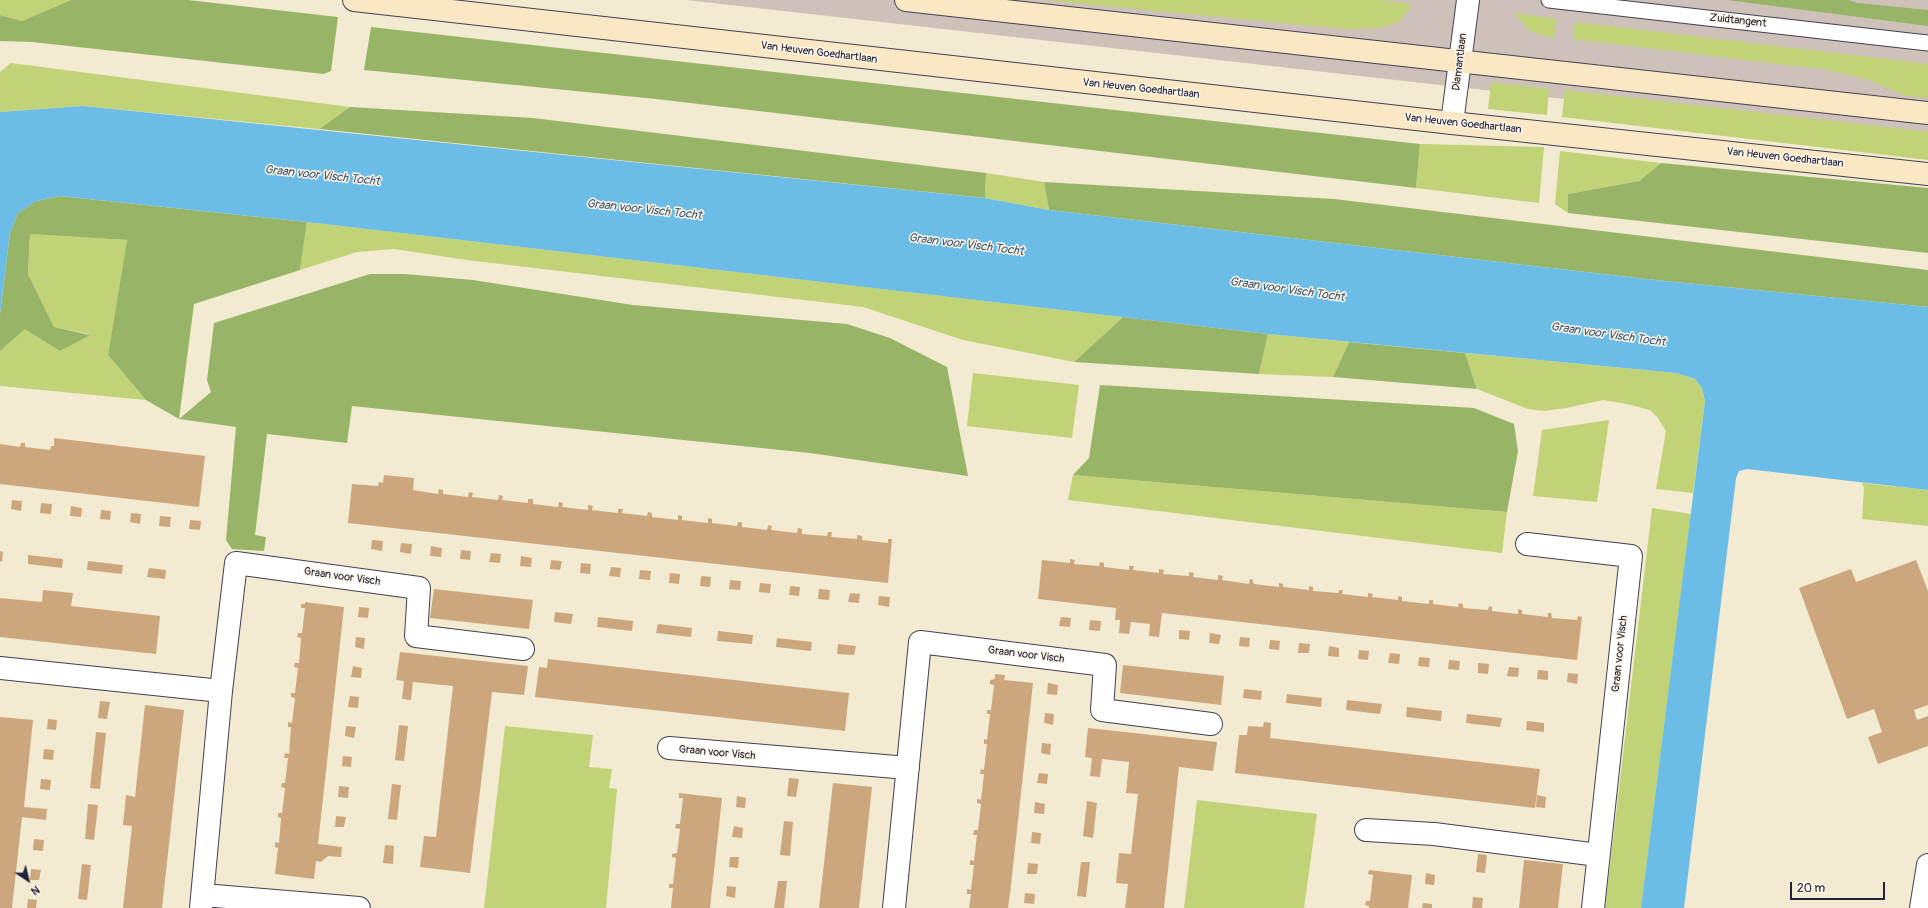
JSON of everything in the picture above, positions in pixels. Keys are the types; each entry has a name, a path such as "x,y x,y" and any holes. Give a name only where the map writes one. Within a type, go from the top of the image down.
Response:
{"main road":[{"name":"Van Heuven Goedhartlaan","path":"354,0 1452,123 1928,174"},
{"path":"906,0 1928,113"}],"street":[{"name":"Diamantlaan","path":"1452,123 1468,0"},
{"name":"Graan voor Visch","path":"1527,544 1631,556 1593,908"},
{"name":"Graan voor Visch","path":"358,908 202,901 221,691 236,563 420,588 416,636 523,649"},
{"name":"Graan voor Visch","path":"894,908 920,642 1105,665 1102,710 1211,724"},
{"path":"0,668 221,691"},
{"name":"Graan voor Visch","path":"669,748 908,768"},
{"path":"1366,830 1434,834 1598,855"},
{"path":"1921,908 1928,865"}],"lane":[{"name":"Zuidtangent","path":"1549,0 1928,43"}],"shaded area":[{"path":"686,0 1928,0 1928,140"}],"green space":[{"path":"0,0 71,0 22,21 0,15"},
{"path":"71,0 188,0 338,17 331,71 324,74 32,42 0,41 0,15 22,21"},
{"path":"1044,0 1379,0 1412,4 1401,20 1394,24 1380,28 1345,29"},
{"path":"1727,0 1848,0 1858,3 1928,10 1928,26"},
{"path":"1514,13 1557,19 1553,39 1529,30"},
{"path":"1575,22 1928,64 1928,98 1905,96 1869,80 1828,70 1573,39"},
{"path":"371,27 1420,144 1416,188 656,99 364,70"},
{"path":"11,63 350,107 319,129 83,106 0,112 0,72"},
{"path":"1491,82 1549,89 1547,115 1488,109"},
{"path":"1565,90 1928,132 1928,160 1562,117"},
{"path":"350,107 533,118 986,173 985,198 319,129"},
{"path":"1420,144 1544,147 1539,203 1416,188"},
{"path":"1560,151 1661,163 1639,181 1568,194 1568,213 1555,204"},
{"path":"1661,163 1928,188 1928,253 1568,213 1568,194 1639,181"},
{"path":"986,173 1044,182 1049,210 985,198"},
{"path":"1044,182 1334,199 1928,270 1928,307 1655,280 1049,210"},
{"path":"60,196 307,222 300,270 194,304 179,419 146,400 108,355 127,240 30,234 28,274 54,327 90,335 60,351 25,329 0,351 0,314 10,233 18,213 36,201"},
{"path":"307,222 1123,317 1074,362 963,340 863,307 467,260 394,249 357,252 300,270"},
{"path":"30,234 127,240 108,355 146,400 0,386 0,351 25,328 60,351 89,334 54,327 28,274"},
{"path":"370,274 405,274 473,280 633,305 847,324 890,338 947,367 968,476 810,453 352,406 347,443 267,434 255,535 266,537 264,551 232,549 226,540 236,427 179,419 211,392 207,380 214,323"},
{"path":"1123,317 1268,334 1259,374 1074,362"},
{"path":"1268,334 1349,342 1333,377 1259,374"},
{"path":"1349,342 1465,353 1477,389 1333,377"},
{"path":"1465,353 1676,373 1695,379 1702,388 1705,401 1693,493 1656,489 1666,431 1658,418 1650,410 1603,400 1544,411 1528,409 1477,389"},
{"path":"973,373 1079,385 1072,438 967,426"},
{"path":"1100,385 1474,408 1514,424 1518,451 1507,512 1073,475 1089,458"},
{"path":"1609,420 1597,502 1533,496 1542,430"},
{"path":"1073,475 1507,512 1502,553 1068,500"},
{"path":"1862,483 1928,490 1928,526 1862,519 1864,488"},
{"path":"1652,508 1691,514 1641,908 1605,908"},
{"path":"505,726 593,735 589,767 612,769 609,788 617,789 606,908 484,908"},
{"path":"1197,800 1317,814 1304,908 1184,908"}],"water":[{"name":"Graan voor Visch Tocht","path":"83,106 985,198 1049,210 1655,280 1928,307 1928,490 1747,469 1739,471 1736,478 1684,908 1641,908 1705,401 1702,388 1695,379 1676,373 1268,334 307,222 60,196 36,201 18,213 10,233 0,314 0,112"}],"building":[{"path":"54,438 205,456 199,507 0,484 0,444 20,447 21,443 25,443 25,447 50,450 51,446 54,446"},
{"path":"384,475 414,478 413,490 438,494 439,489 443,490 443,494 468,497 469,492 473,493 472,497 498,500 499,495 503,496 502,500 528,503 528,499 533,499 533,504 558,507 559,502 563,503 562,507 588,510 588,505 593,506 592,510 618,513 618,509 623,509 622,513 647,516 648,512 652,513 652,517 678,520 678,515 682,516 682,520 708,523 708,518 712,519 712,523 737,526 738,522 742,522 742,527 767,530 768,525 772,526 771,530 797,533 798,528 802,529 802,534 827,536 828,532 832,532 831,537 857,539 857,535 862,536 862,540 888,543 888,539 892,539 888,583 348,523 352,484 378,486 379,482 383,483"},
{"path":"12,500 22,501 21,511 11,509"},
{"path":"41,503 52,504 51,514 40,513"},
{"path":"71,506 82,508 81,517 70,516"},
{"path":"101,510 111,511 110,520 100,519"},
{"path":"131,513 141,514 140,524 130,522"},
{"path":"160,516 171,517 170,527 159,526"},
{"path":"190,520 201,521 200,530 189,529"},
{"path":"372,540 383,541 382,551 371,549"},
{"path":"401,543 412,544 411,554 400,552"},
{"path":"431,546 442,548 441,557 430,556"},
{"path":"461,550 471,551 470,560 460,559"},
{"path":"0,551 3,552 2,562 0,561"},
{"path":"491,553 501,554 500,563 489,562"},
{"path":"28,555 63,559 62,568 28,564"},
{"path":"521,556 532,558 531,567 520,566"},
{"path":"1070,559 1075,560 1074,564 1099,566 1100,562 1104,563 1104,567 1129,570 1129,566 1134,566 1133,570 1159,573 1159,569 1164,570 1163,574 1189,576 1189,572 1194,573 1193,577 1218,580 1218,575 1223,576 1222,580 1249,584 1250,579 1252,579 1254,584 1279,587 1279,583 1283,584 1283,587 1309,590 1309,586 1313,587 1313,591 1338,593 1339,590 1343,590 1342,594 1368,597 1368,593 1373,594 1372,597 1398,600 1398,596 1402,597 1402,601 1429,604 1429,600 1433,600 1433,604 1458,607 1459,603 1463,604 1463,608 1488,610 1489,606 1492,607 1492,611 1518,614 1518,609 1522,610 1522,614 1548,617 1548,613 1551,613 1552,618 1577,620 1578,616 1582,617 1577,660 1162,613 1159,637 1149,636 1150,624 1131,622 1129,634 1119,633 1120,620 1115,620 1116,608 1038,599 1042,560 1070,563"},
{"path":"551,560 562,561 560,570 550,569"},
{"path":"1916,560 1928,591 1928,705 1914,710 1917,720 1928,716 1928,746 1878,764 1868,737 1882,732 1874,709 1847,719 1799,588 1851,569 1856,582"},
{"path":"88,561 123,565 122,574 87,570"},
{"path":"581,563 591,564 590,574 580,573"},
{"path":"611,567 621,568 620,577 609,576"},
{"path":"149,568 166,570 165,579 147,577"},
{"path":"640,570 651,571 650,580 639,579"},
{"path":"670,573 680,574 679,584 669,583"},
{"path":"701,576 711,577 710,587 700,586"},
{"path":"730,580 741,581 740,590 729,589"},
{"path":"760,583 771,584 770,593 759,592"},
{"path":"790,586 800,587 799,596 789,595"},
{"path":"434,589 533,600 529,629 430,618"},
{"path":"819,589 830,590 829,600 818,599"},
{"path":"43,590 73,593 71,606 160,616 156,654 0,637 0,598 42,602"},
{"path":"850,593 860,594 859,603 848,602"},
{"path":"879,596 890,597 889,607 878,605"},
{"path":"305,602 344,607 318,844 342,847 341,857 328,856 321,862 316,861 314,879 275,874 278,848 275,847 275,842 279,843 281,818 278,817 278,813 282,813 285,788 281,787 282,783 285,783 288,758 284,758 285,753 289,754 291,727 288,727 288,722 292,723 295,698 291,697 291,693 295,693 298,668 294,667 295,663 299,663 301,638 297,637 298,633 302,633 305,608 301,608 301,604 305,604"},
{"path":"359,607 369,608 368,618 358,617"},
{"path":"555,612 573,614 571,624 554,622"},
{"path":"598,617 633,621 632,631 597,627"},
{"path":"1061,617 1071,618 1070,627 1059,626"},
{"path":"1090,620 1101,621 1100,631 1089,630"},
{"path":"658,624 692,628 691,637 656,633"},
{"path":"1179,630 1190,631 1189,640 1179,639"},
{"path":"718,631 753,635 752,644 717,641"},
{"path":"1210,633 1221,635 1219,644 1209,643"},
{"path":"356,637 365,638 364,649 355,647"},
{"path":"1240,637 1250,638 1249,647 1239,646"},
{"path":"777,638 812,642 811,651 776,647"},
{"path":"1270,640 1280,641 1279,650 1269,649"},
{"path":"1299,643 1310,644 1309,653 1298,653"},
{"path":"838,644 856,646 854,655 837,654"},
{"path":"1329,646 1339,648 1339,657 1328,656"},
{"path":"1359,650 1369,651 1368,660 1358,659"},
{"path":"400,652 528,666 524,695 492,692 470,873 420,867 424,836 436,837 453,686 413,682 411,700 402,699 404,681 396,680"},
{"path":"1390,653 1400,654 1399,664 1388,663"},
{"path":"1419,657 1430,658 1429,667 1418,666"},
{"path":"548,659 849,693 845,731 535,697 539,667 547,668"},
{"path":"1449,660 1460,661 1459,670 1448,669"},
{"path":"1478,663 1489,664 1488,674 1478,673"},
{"path":"1123,665 1224,676 1221,705 1120,693"},
{"path":"353,666 362,668 361,678 351,677"},
{"path":"1509,667 1519,668 1518,677 1507,676"},
{"path":"1538,670 1548,671 1548,680 1537,679"},
{"path":"1568,673 1578,674 1577,684 1567,682"},
{"path":"995,674 1005,675 1004,680 1033,683 1010,894 1008,908 969,908 971,894 967,894 967,889 971,890 974,865 970,865 970,860 974,861 977,835 973,835 974,830 978,830 981,804 977,803 977,799 981,800 984,774 980,774 981,769 984,770 987,744 984,744 984,739 987,740 990,714 987,714 987,710 991,710 994,685 990,684 990,680 995,679"},
{"path":"1048,683 1058,685 1057,695 1047,694"},
{"path":"1244,689 1262,691 1261,700 1243,698"},
{"path":"1287,694 1322,698 1321,707 1286,703"},
{"path":"350,696 359,697 358,708 348,707"},
{"path":"1347,700 1382,704 1380,714 1346,710"},
{"path":"100,701 110,702 107,719 98,718"},
{"path":"145,705 184,710 162,908 123,908 132,826 123,825 126,795 135,797"},
{"path":"1407,707 1442,711 1441,721 1406,717"},
{"path":"1045,713 1054,714 1053,725 1044,723"},
{"path":"1467,714 1502,718 1500,727 1466,723"},
{"path":"0,717 33,720 24,807 47,809 46,820 22,817 12,908 0,908"},
{"path":"48,719 57,720 56,730 47,729"},
{"path":"1527,721 1544,723 1544,732 1526,730"},
{"path":"1264,722 1271,723 1270,738 1540,769 1535,808 1235,773 1239,735 1247,735 1248,726 1263,727"},
{"path":"399,725 408,726 404,761 395,760"},
{"path":"346,726 356,727 354,738 345,736"},
{"path":"1088,728 1217,742 1213,771 1179,767 1164,908 1125,908 1128,884 1116,883 1119,853 1131,854 1138,794 1126,793 1129,762 1102,759 1100,777 1090,776 1092,758 1085,757"},
{"path":"96,732 106,733 100,789 90,788"},
{"path":"1042,743 1051,744 1050,755 1041,753"},
{"path":"44,749 54,750 53,760 43,759"},
{"path":"343,756 352,757 351,767 342,766"},
{"path":"1039,773 1048,774 1047,784 1037,783"},
{"path":"789,778 799,779 796,797 787,796"},
{"path":"41,779 51,780 50,790 40,789"},
{"path":"833,783 872,787 859,908 819,908"},
{"path":"392,784 401,785 397,820 388,819"},
{"path":"339,786 349,787 348,798 338,797"},
{"path":"679,793 722,798 710,908 671,908 673,888 669,888 669,884 673,884 676,858 672,857 672,854 677,853 680,829 675,828 676,824 680,824 683,798 679,798"},
{"path":"1537,795 1546,797 1545,808 1536,807"},
{"path":"737,796 746,798 745,808 736,807"},
{"path":"1087,801 1097,803 1093,838 1083,836"},
{"path":"1035,802 1045,804 1044,814 1034,813"},
{"path":"88,804 98,805 94,840 85,839"},
{"path":"336,816 346,817 344,827 335,827"},
{"path":"784,821 793,822 790,856 780,855"},
{"path":"734,826 743,828 742,838 732,837"},
{"path":"1032,832 1041,833 1040,844 1031,843"},
{"path":"34,839 44,840 43,851 33,850"},
{"path":"385,845 394,846 393,864 383,863"},
{"path":"1478,854 1487,855 1485,873 1476,872"},
{"path":"730,857 739,857 738,868 729,867"},
{"path":"1524,860 1563,864 1558,908 1519,908"},
{"path":"1081,862 1090,862 1086,897 1077,896"},
{"path":"1028,863 1038,864 1037,874 1027,874"},
{"path":"82,864 91,865 87,900 78,899"},
{"path":"31,869 41,870 39,880 30,880"},
{"path":"1369,870 1412,875 1408,908 1369,908 1369,906 1365,905 1366,901 1370,901 1373,875 1368,874"},
{"path":"1426,873 1435,875 1434,885 1425,884"},
{"path":"778,881 787,881 784,908 774,908"},
{"path":"727,886 736,887 735,898 726,896"},
{"path":"1025,893 1035,894 1034,904 1024,903"},
{"path":"1473,897 1483,898 1482,908 1472,908"},
{"path":"28,899 37,900 36,908 27,908"},
{"path":"1423,903 1432,904 1432,908 1422,908"}]}
